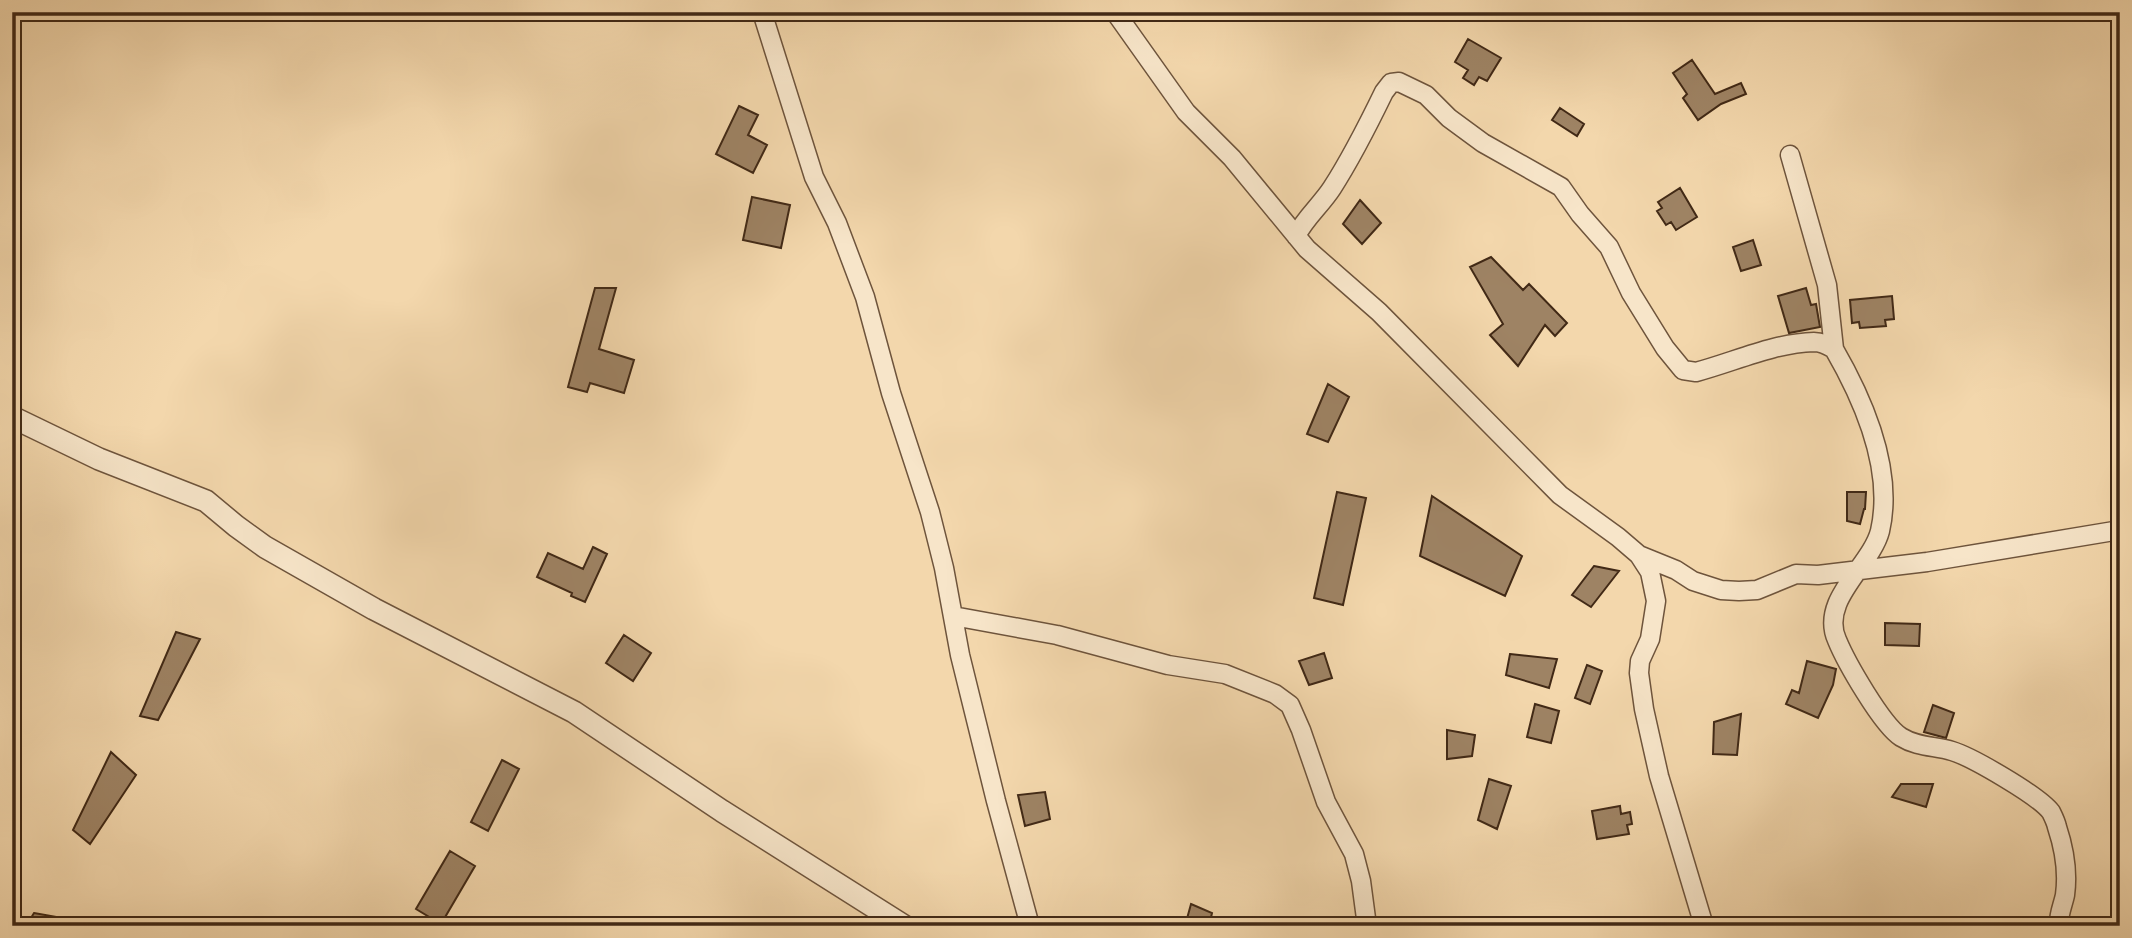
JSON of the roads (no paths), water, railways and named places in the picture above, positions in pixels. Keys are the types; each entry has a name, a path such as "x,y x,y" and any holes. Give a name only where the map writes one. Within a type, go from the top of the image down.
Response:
{"street":[{"path":"762,12 814,177 837,223 865,297 891,393 930,512 944,568 960,654 1030,926"},
{"path":"1115,12 1186,112 1232,158 1307,249 1379,313 1560,495 1639,555 1676,570 1693,581 1721,590 1757,590 1796,574 1858,571 2006,551 2120,530"},
{"path":"1296,236 1352,157 1384,92 1391,83 1399,82 1426,95 1449,118 1483,143 1562,187 1580,214 1609,247 1631,293 1665,348 1683,370 1696,372 1779,348 1814,342 1834,349"},
{"path":"1790,155 1827,285 1834,349 1866,417 1884,486 1883,517 1879,535 1840,598 1833,622 1835,637 1882,716 1900,736 1928,747 1953,751 1974,761 2031,795 2050,811 2057,826 2067,873 2059,926"},
{"path":"12,417 99,459 206,501 265,547 374,609 575,712 722,811 904,926"},
{"path":"1639,555 1650,572 1656,601 1650,639 1640,661 1644,709 1659,776 1704,926"},
{"path":"953,616 1057,635 1168,665 1225,674 1275,694 1290,705 1326,802 1354,854 1367,926"}]}
